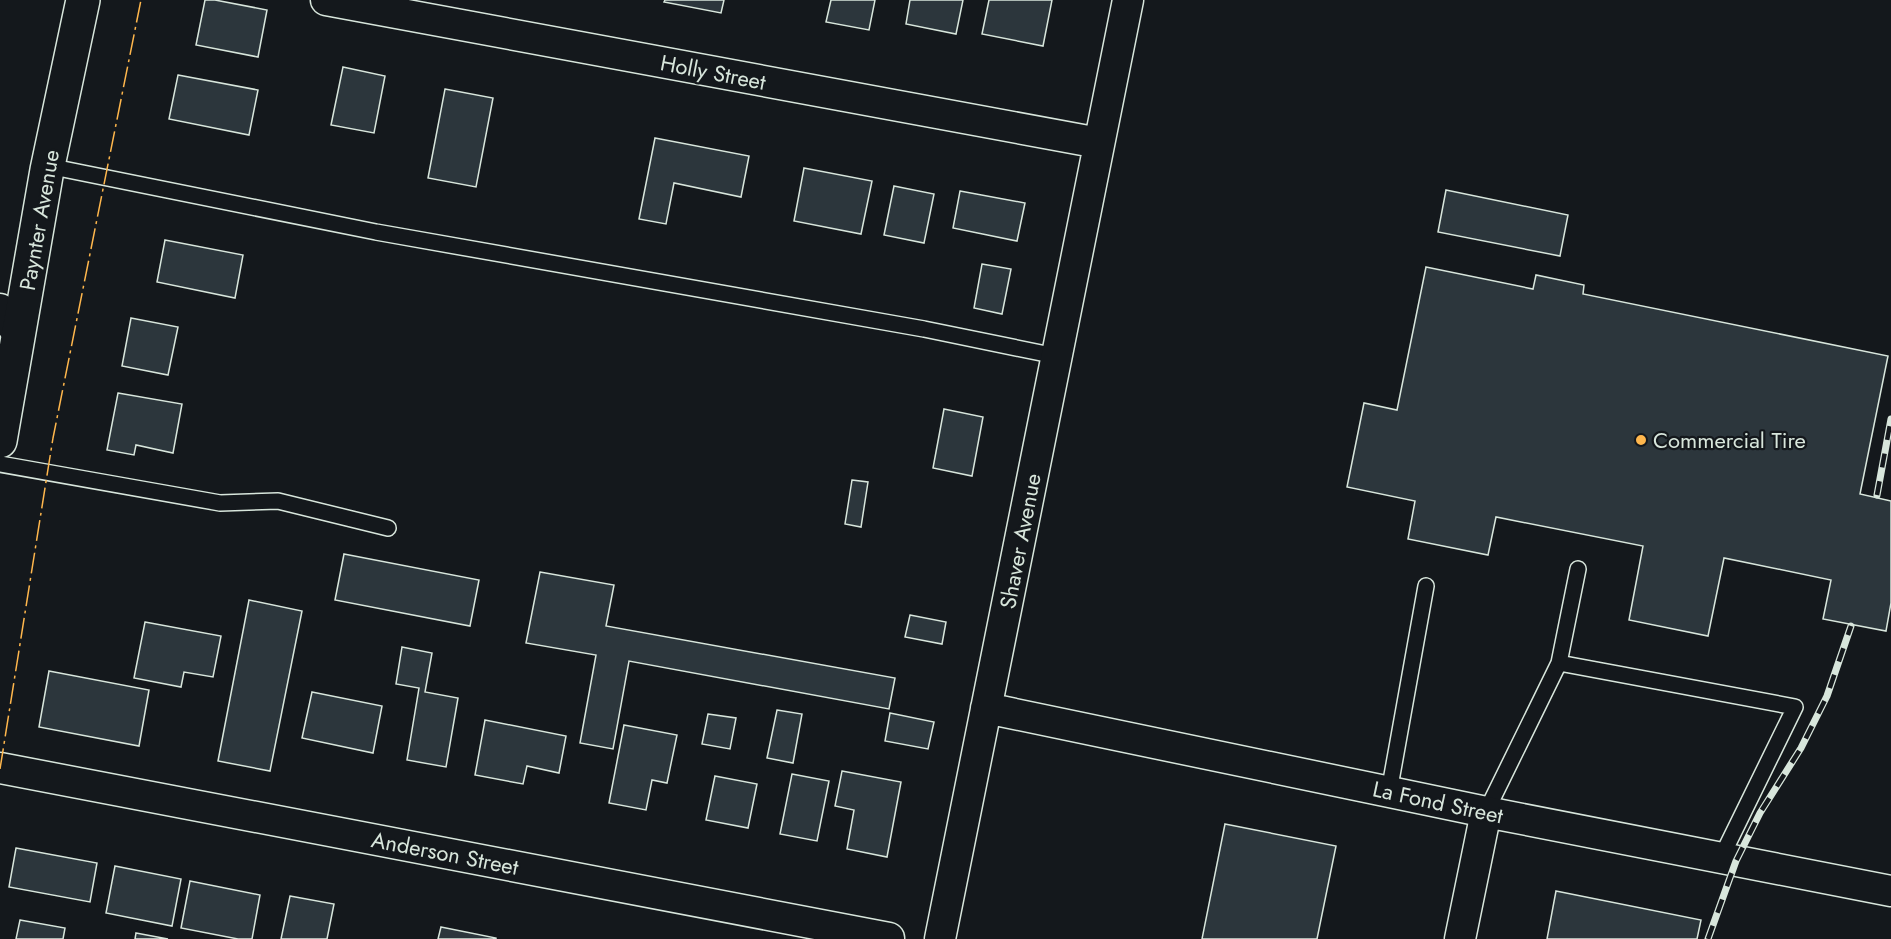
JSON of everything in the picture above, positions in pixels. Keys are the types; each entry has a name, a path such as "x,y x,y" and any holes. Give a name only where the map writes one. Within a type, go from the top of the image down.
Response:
{"street":[{"name":"Paynter Avenue","path":"0,441 9,321 48,166 83,0"},
{"name":"Holly Street","path":"326,0 1099,143"},
{"name":"Shaver Avenue","path":"940,939 1128,0"},
{"name":"La Fond Street","path":"986,708 1486,812 1891,891"},
{"name":"Anderson Street","path":"0,768 890,938"},
{"path":"1460,939 1486,812"}],"lane":[{"path":"48,166 376,232 924,329 1056,356"},
{"path":"0,464 220,503 278,501 388,528"},
{"path":"1486,812 1559,663 1578,569"},
{"path":"1389,792 1426,586"},
{"path":"1559,663 1795,707 1721,858"}],"building":[{"path":"205,0 267,10 258,57 196,45"},
{"path":"665,0 724,0 721,13 664,2"},
{"path":"831,0 875,0 869,30 826,22"},
{"path":"910,0 963,0 956,34 906,24"},
{"path":"989,0 1052,0 1043,46 982,34"},
{"path":"343,67 385,76 374,133 331,125"},
{"path":"178,75 258,90 249,135 169,119"},
{"path":"445,89 493,98 476,187 428,178"},
{"path":"655,138 749,156 741,197 674,183 666,224 639,219"},
{"path":"804,168 872,181 861,234 794,221"},
{"path":"894,186 934,194 924,243 884,235"},
{"path":"1446,190 1568,215 1560,256 1438,232"},
{"path":"960,191 1025,203 1017,241 953,228"},
{"path":"165,240 243,255 235,298 157,282"},
{"path":"982,264 1011,269 1002,314 974,308"},
{"path":"1426,267 1533,289 1536,275 1584,285 1583,294 1888,356 1860,494 1891,501 1891,603 1886,631 1823,619 1831,580 1724,558 1708,636 1629,620 1643,546 1496,517 1488,555 1408,539 1415,501 1347,487 1364,403 1397,410"},
{"path":"131,318 178,327 168,375 122,366"},
{"path":"118,393 182,404 173,453 136,445 134,455 107,450"},
{"path":"944,409 983,417 972,476 933,468"},
{"path":"852,480 868,482 861,527 845,524"},
{"path":"344,554 479,580 470,626 335,600"},
{"path":"540,572 614,585 606,626 895,678 889,709 629,661 613,749 580,743 596,655 526,643"},
{"path":"249,600 302,611 270,771 218,761"},
{"path":"910,615 946,622 942,644 905,637"},
{"path":"145,622 221,636 213,677 184,672 181,687 134,678"},
{"path":"402,647 432,653 425,692 458,698 446,767 407,760 419,688 396,684"},
{"path":"49,671 149,690 139,746 39,727"},
{"path":"312,692 382,706 373,753 302,738"},
{"path":"777,710 802,714 793,763 767,758"},
{"path":"890,713 934,722 928,749 885,741"},
{"path":"708,714 736,718 730,749 702,744"},
{"path":"485,720 566,736 559,773 527,766 523,784 475,775"},
{"path":"624,725 677,735 667,783 652,780 646,810 609,803"},
{"path":"842,771 901,782 887,857 847,849 854,810 835,806"},
{"path":"792,774 829,781 817,841 780,834"},
{"path":"715,776 757,784 748,828 706,820"},
{"path":"1225,824 1336,846 1317,939 1202,939"},
{"path":"16,848 97,863 90,902 9,887"},
{"path":"115,866 181,879 172,926 106,913"},
{"path":"190,881 260,895 252,939 238,939 181,928"},
{"path":"1556,891 1701,920 1697,939 1547,939"},
{"path":"290,896 334,904 327,939 281,939"},
{"path":"20,920 65,928 63,939 16,939"},
{"path":"441,927 496,938 496,939 438,939"},
{"path":"136,933 168,939 135,939"}],"railway":[{"path":"1877,495 1891,419"},
{"path":"1708,939 1736,861 1760,813 1801,748 1827,696 1851,626"}],"power":[{"path":"0,769 53,438 141,0"}],"place":[{"name":"Commercial Tire","path":"1641,440"}]}
